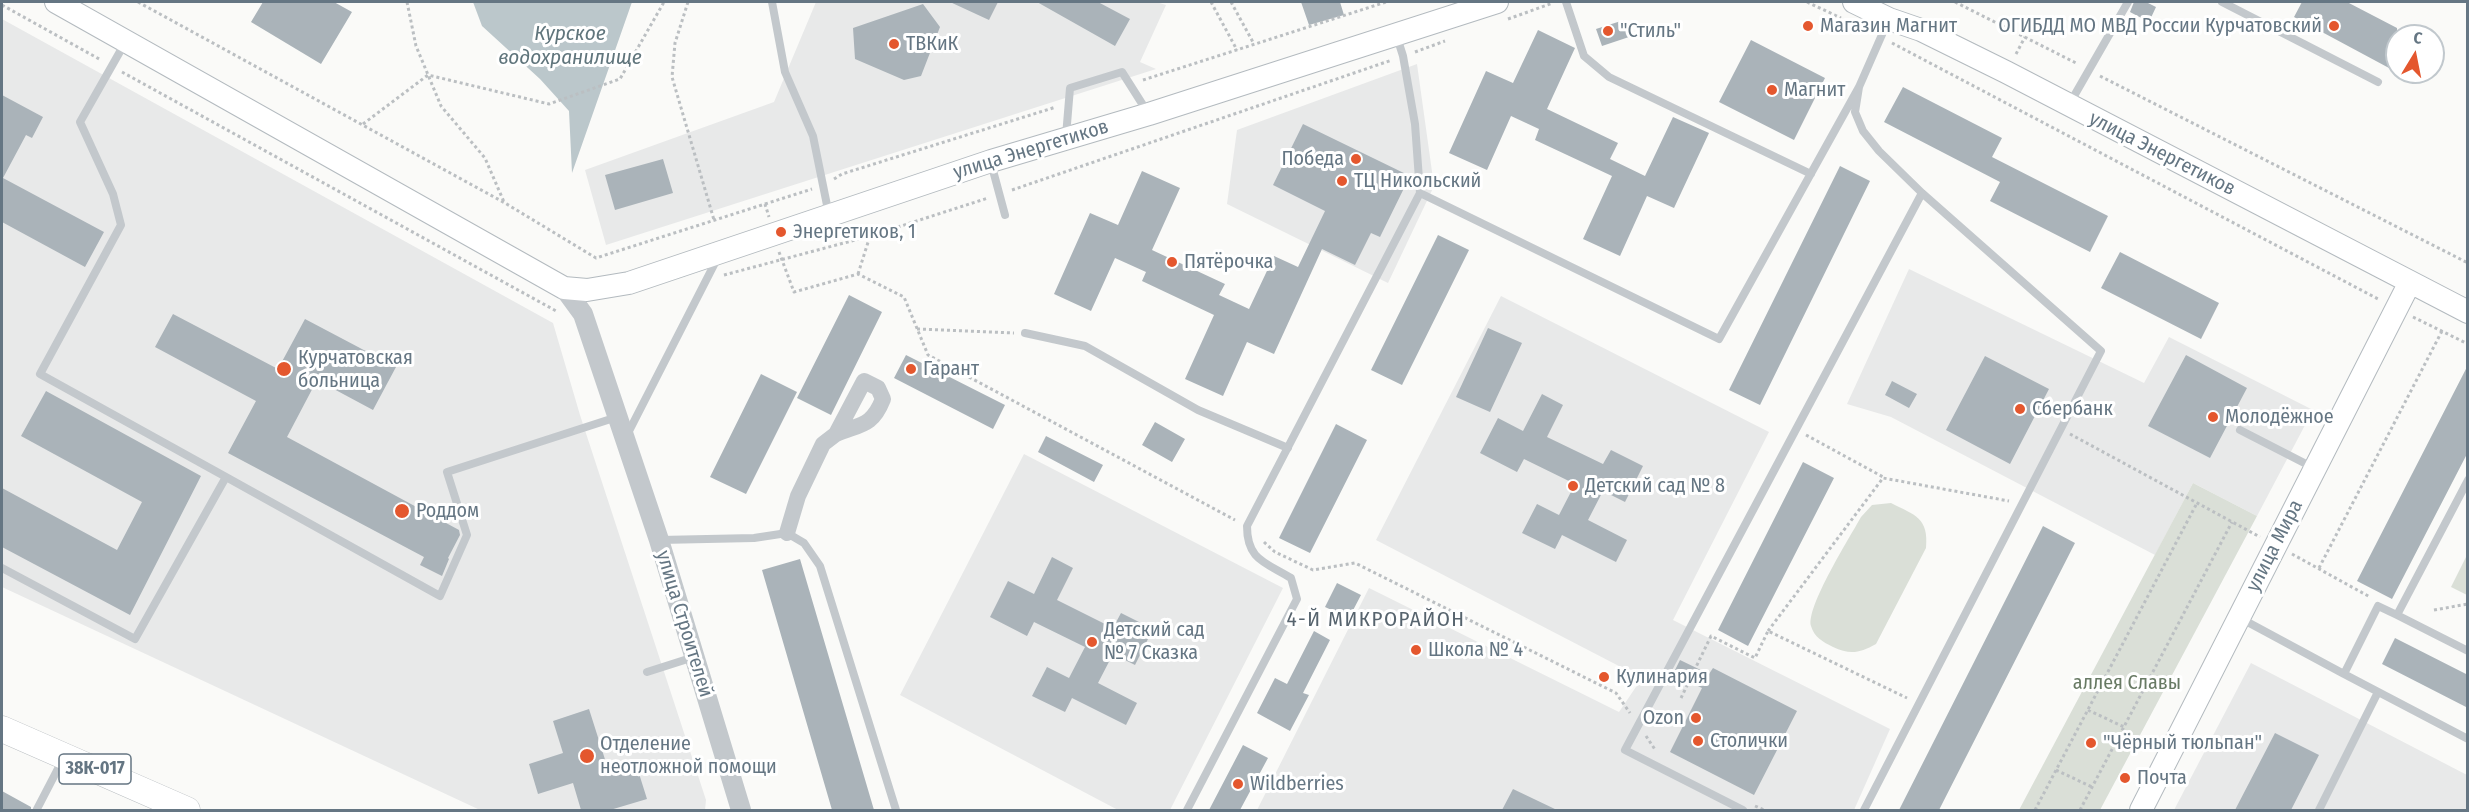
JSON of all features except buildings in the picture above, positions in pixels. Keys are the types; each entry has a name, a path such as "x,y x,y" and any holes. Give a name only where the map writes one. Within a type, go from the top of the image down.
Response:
{"main road":[{"path":"56,2 564,288"},
{"name":"улица Энергетиков","path":"564,288 587,290 629,283 991,161 1149,114 1396,33 1500,11"},
{"name":"улица Энергетиков","path":"1852,12 1885,28 1931,35 2468,312"},
{"name":"улица Мира","path":"2140,810 2410,282"},
{"name":"38К-017","path":"2,729 175,808"}],"street":[{"name":"улица Строителей","path":"564,288 583,314 618,417 659,540 741,810"},
{"path":"787,533 798,496 823,444 836,434"}],"lane":[{"path":"772,2 785,72 813,136 829,215"},
{"path":"1566,2 1584,56 1609,77 1811,174"},
{"path":"2068,106 2128,2"},
{"path":"2222,2 2378,82"},
{"path":"1420,193 1719,339 1859,87 1885,28"},
{"path":"1187,810 1297,599 1291,578 1254,554 1247,544 1247,526 1420,193 1415,124 1403,56 1396,33"},
{"path":"126,41 80,122 113,194 121,225 40,374 440,596 467,535 447,472 618,417"},
{"path":"1066,139 1070,88 1091,81 1122,72 1149,114"},
{"path":"1859,87 1855,112 1863,131 1880,151 1922,193 2101,351 1864,810"},
{"path":"991,161 1005,215"},
{"path":"1743,810 1625,750 1922,193"},
{"path":"625,439 721,251"},
{"path":"1025,333 1085,346 1198,410 1288,448"},
{"path":"2240,430 2315,469"},
{"path":"2,568 135,639 226,477"},
{"path":"2397,615 2468,480"},
{"path":"659,540 754,538 787,533 804,543 820,566 896,810"},
{"path":"2344,674 2378,606 2468,651"},
{"path":"2239,618 2468,739"},
{"path":"647,672 694,657"},
{"path":"2319,810 2379,692"},
{"path":"37,809 64,756"}],"path":[{"path":"138,2 505,203 596,258 823,185 842,174 1069,103"},
{"path":"407,2 416,46 441,106 485,158 505,203"},
{"path":"428,75 549,104 620,79 663,2"},
{"path":"688,2 675,43 672,77 714,220"},
{"path":"1211,2 1237,50"},
{"path":"1231,2 1254,45"},
{"path":"1130,84 1386,2"},
{"path":"1500,11 1557,2"},
{"path":"1807,2 1852,12"},
{"path":"1955,2 2468,263"},
{"path":"1885,28 2397,309 2468,344"},
{"path":"1008,191 1447,41"},
{"path":"363,125 428,75"},
{"path":"782,258 870,236 998,195"},
{"path":"765,204 794,292 858,274 904,297 928,355 1247,526 1275,552 1313,570 1355,563 1616,693 1662,759"},
{"path":"858,274 870,236"},
{"path":"917,329 1025,333"},
{"path":"2319,568 2442,331"},
{"path":"1796,429 1887,478 2022,504"},
{"path":"2061,429 2372,598"},
{"path":"1680,698 1711,636 1755,658 1768,631 1883,478 1887,478"},
{"path":"2035,810 2197,503"},
{"path":"2080,810 2232,522"},
{"path":"2434,610 2468,604"},
{"path":"1768,631 1919,704"},
{"path":"2088,710 2124,727"},
{"path":"2056,770 2092,787"},
{"path":"1754,805 1764,810"}],"shaded area":[{"path":"816,2 1156,2 1166,5 1140,62 1156,69 606,245 585,170 774,102"},
{"name":"Курчатовская больница","path":"2,19 553,323 580,415 706,800 705,810 480,810 2,587"},
{"path":"1417,64 1434,186 1388,283 1227,204 1237,130"},
{"path":"1909,269 2144,383 2169,337 2313,410 2257,516 2193,483 2155,555 1891,417 1847,404"},
{"path":"1501,296 1769,432 1673,620 1890,729 1854,810 1257,810 1369,588 1619,712 1642,678 1376,540"},
{"name":"Детский сад № 7 Сказка","path":"1024,454 1283,588 1170,810 1118,810 900,695"},
{"path":"2251,663 2467,775 2467,810 2174,810"}],"green space":[{"name":"аллея Славы","path":"2193,483 2257,516 2100,810 2019,810"},
{"path":"1891,503 1913,515 1923,524 1926,548 1876,644 1855,652 1839,650 1822,641 1812,630 1811,617 1815,604 1861,517 1872,505"},
{"path":"2467,555 2467,595 2451,587"}],"water":[{"name":"Курское водохранилище","path":"473,2 632,2 572,173 569,111 540,79 482,26"}],"place":[{"name":"Магазин Магнит","path":"1808,26"},
{"name":"ОГИБДД МО МВД России Курчатовский","path":"2334,26"},
{"name":"\"Стиль\"","path":"1608,31"},
{"name":"ТВКиК","path":"894,44"},
{"name":"Магнит","path":"1772,90"},
{"name":"Победа","path":"1356,159"},
{"name":"ТЦ Никольский","path":"1342,181"},
{"name":"Энергетиков, 1","path":"781,232"},
{"name":"Пятёрочка","path":"1172,262"},
{"name":"Курчатовская больница","path":"284,369"},
{"name":"Гарант","path":"911,369"},
{"name":"Сбербанк","path":"2020,409"},
{"name":"Молодёжное","path":"2213,417"},
{"name":"Детский сад № 8","path":"1573,486"},
{"name":"Роддом","path":"402,511"},
{"name":"Детский сад № 7 Сказка","path":"1092,642"},
{"name":"Школа № 4","path":"1416,650"},
{"name":"Кулинария","path":"1604,677"},
{"name":"Ozon","path":"1696,718"},
{"name":"Столички","path":"1698,741"},
{"name":"\"Чёрный тюльпан\"","path":"2091,743"},
{"name":"Отделение неотложной помощи","path":"587,756"},
{"name":"Почта","path":"2125,778"},
{"name":"Wildberries","path":"1238,784"}],"district":[{"name":"4-Й МИКРОРАЙОН","path":"1376,620"}]}
